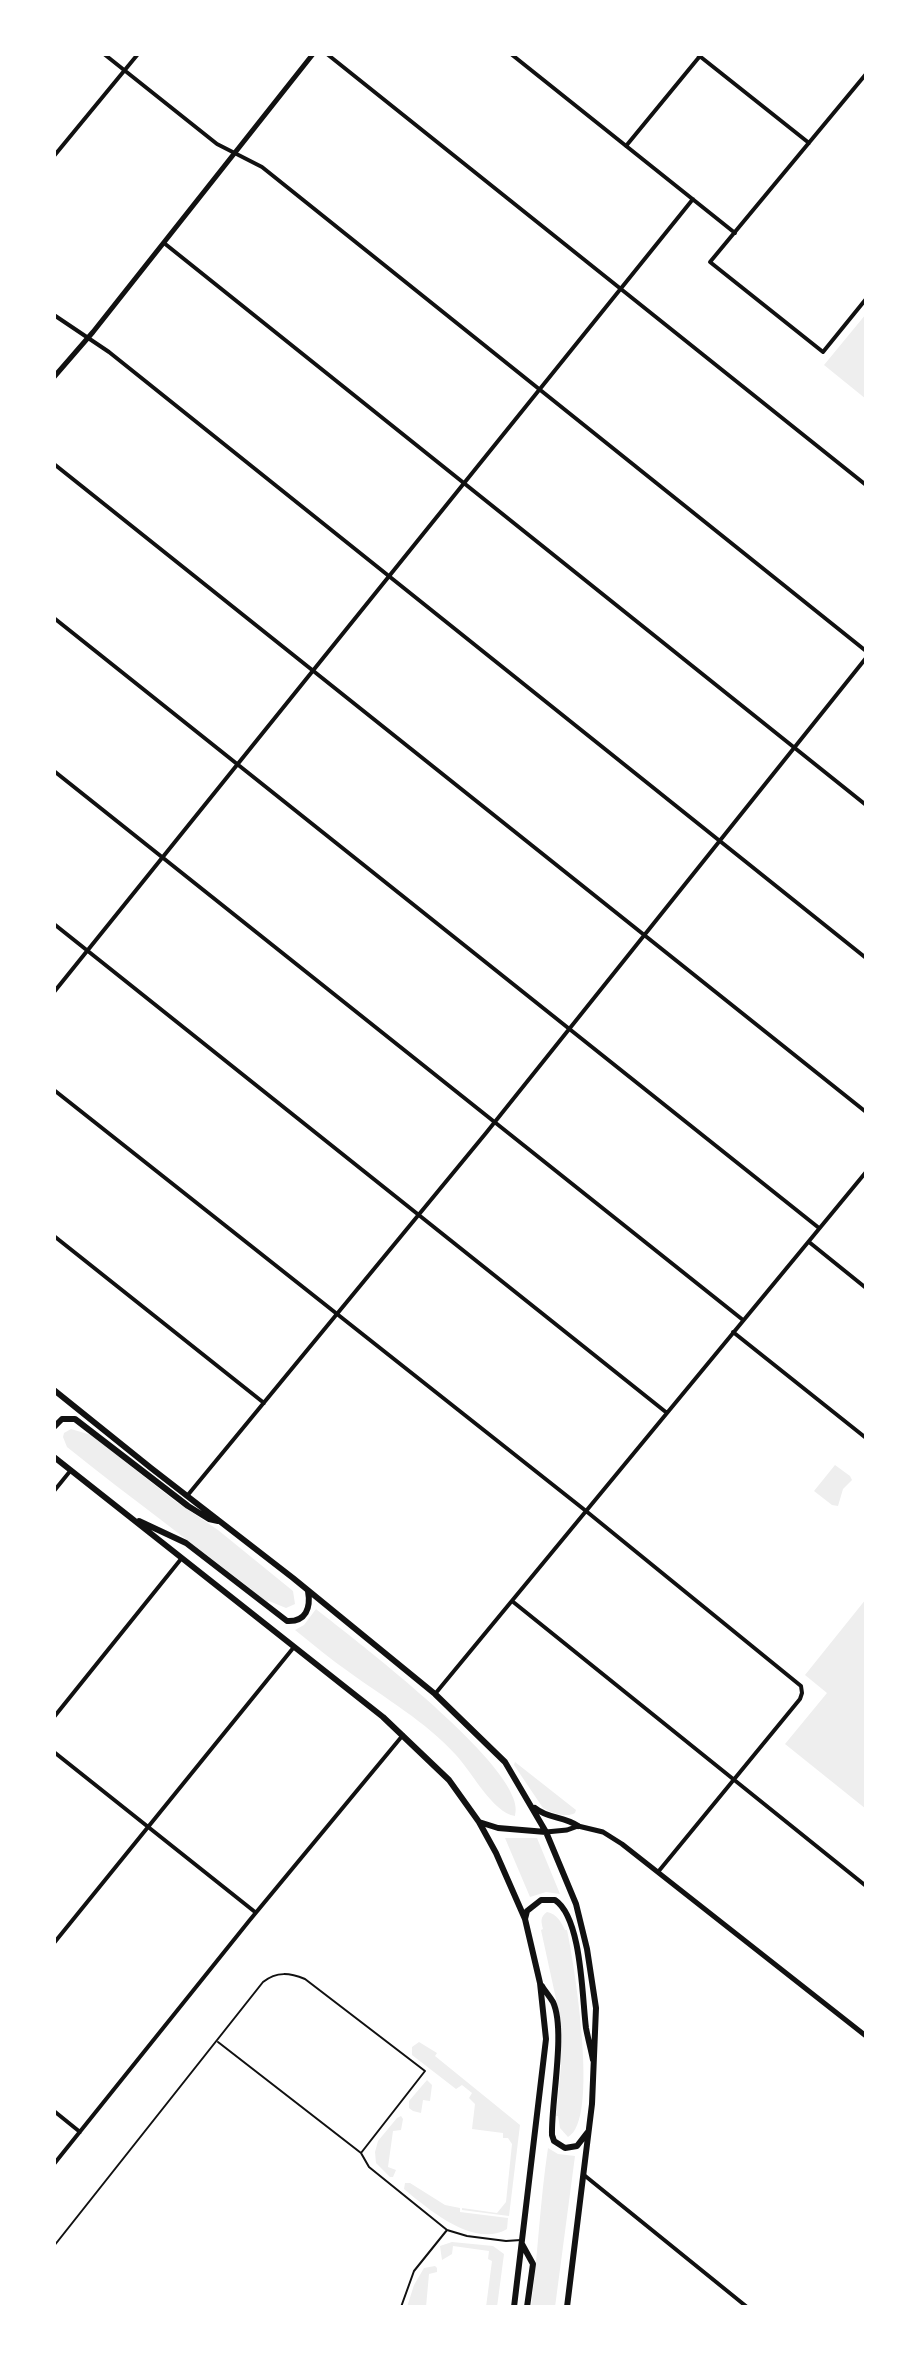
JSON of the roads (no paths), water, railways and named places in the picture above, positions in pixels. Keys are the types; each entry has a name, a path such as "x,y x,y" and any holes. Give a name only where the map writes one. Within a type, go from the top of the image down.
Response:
{"main road":[{"path":"54,377 313,54"},
{"path":"54,1390 435,1694 505,1762 546,1832 576,1904 596,2008 595,2068 589,2130 567,2307"},
{"path":"54,1427 62,1419 75,1419 188,1506 209,1519 222,1522"},
{"path":"55,1456 403,1735 449,1780 479,1822 503,1866 525,1919 540,1983 546,2039 514,2307"},
{"path":"129,1516 186,1543 287,1621 299,1620 304,1616 309,1608 308,1590"},
{"path":"529,1803 546,1815 603,1832 622,1844 866,2036"},
{"path":"479,1822 498,1828 546,1832 578,1826"},
{"path":"525,1919 527,1911 541,1900 555,1900 570,1920 595,2068"},
{"path":"540,1983 554,2003 557,2018 552,2135 559,2145 571,2147 577,2146 589,2130"},
{"path":"523,2242 533,2264 527,2307"}],"street":[{"path":"104,54 215,143 262,167 866,651"},
{"path":"54,156 138,54"},
{"path":"327,54 866,485"},
{"path":"511,54 735,233"},
{"path":"626,146 700,55 809,143"},
{"path":"866,74 710,262 823,352 866,299"},
{"path":"54,992 693,199"},
{"path":"164,243 866,805"},
{"path":"54,315 121,361 866,958"},
{"path":"54,464 866,1112"},
{"path":"54,618 819,1228"},
{"path":"187,1496 570,1029 866,658"},
{"path":"54,771 743,1320"},
{"path":"54,924 667,1413"},
{"path":"54,1090 798,1682 802,1689 800,1699 658,1872"},
{"path":"435,1694 866,1172"},
{"path":"54,1236 264,1403"},
{"path":"808,1242 866,1288"},
{"path":"733,1332 866,1438"},
{"path":"54,1491 71,1470"},
{"path":"54,1717 181,1559"},
{"path":"512,1601 866,1886"},
{"path":"54,1943 294,1647"},
{"path":"54,2164 403,1735"},
{"path":"54,1752 256,1913"},
{"path":"54,2111 80,2132"},
{"path":"584,2175 747,2307"}],"lane":[{"path":"54,2246 263,1982 271,1976 283,1973 305,1979 425,2071 361,2153"},
{"path":"217,2041 361,2153 369,2167 447,2230 467,2236 523,2242"},
{"path":"401,2307 414,2271 447,2230"}]}
